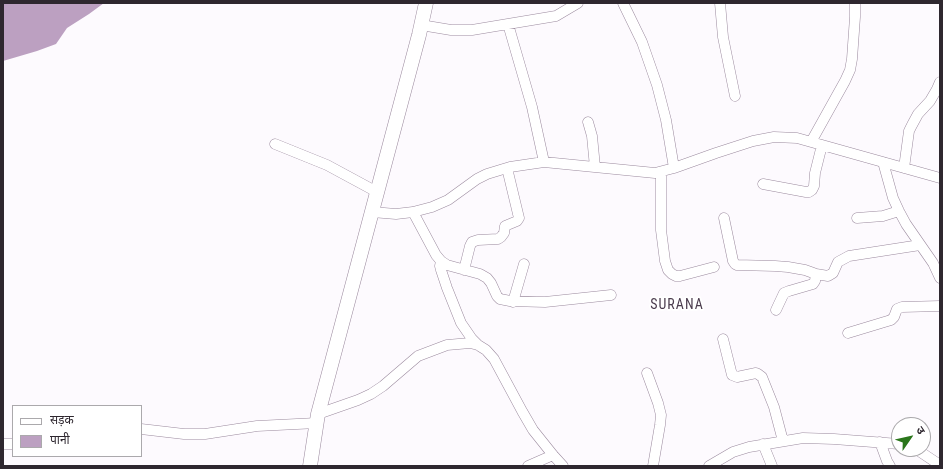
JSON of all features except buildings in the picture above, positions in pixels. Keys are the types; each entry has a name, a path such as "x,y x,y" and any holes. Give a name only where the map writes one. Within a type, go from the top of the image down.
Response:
{"street":[{"path":"310,466 318,418 426,3"},
{"path":"421,25 459,31 472,30 556,16 578,3"},
{"path":"623,3 642,42 657,85 666,120 674,168"},
{"path":"720,3 723,37 735,96"},
{"path":"810,142 850,70 855,3"},
{"path":"508,24 532,107 544,162"},
{"path":"904,168 912,125 918,114 930,102 940,83"},
{"path":"588,122 592,136 595,167"},
{"path":"372,212 396,214 413,212 432,207 454,196 477,179 487,174 507,168 544,162 661,172 753,141 774,137 797,138 940,178"},
{"path":"275,144 327,165 377,192"},
{"path":"763,184 809,192 814,186 815,173 822,145"},
{"path":"883,162 898,211 920,245 936,262 940,278"},
{"path":"464,270 472,242 478,240 498,239 504,233 505,226 517,221 519,218 507,168"},
{"path":"661,172 661,230 665,262 668,270 672,274 680,276 714,267"},
{"path":"857,218 883,216 898,211"},
{"path":"413,212 431,247 441,261 448,265 480,274 487,278 500,299 513,302 545,302 611,295"},
{"path":"724,218 733,261 735,264 740,265 788,267 828,276 832,274 838,262 849,256 920,245"},
{"path":"441,261 441,270 461,323 478,345 494,358 533,430 563,466"},
{"path":"513,302 524,264"},
{"path":"776,310 784,294 789,290 813,284 816,281 816,274"},
{"path":"848,333 891,320 897,309 902,307 940,306"},
{"path":"723,339 732,375 738,377 758,374 762,377 774,407 783,441"},
{"path":"142,429 184,434 205,434 318,418 371,394 383,386 418,356 447,345 470,343 478,345"},
{"path":"648,373 661,415 654,466"},
{"path":"709,466 733,452 749,447 803,438 891,443"},
{"path":"880,442 890,466"},
{"path":"763,444 772,466"},
{"path":"528,466 553,455"},
{"path":"928,457 940,465"}],"water":[{"path":"3,3 104,3 67,28 56,44 3,61"}],"district":[{"name":"SURANA","path":"677,305"}]}
